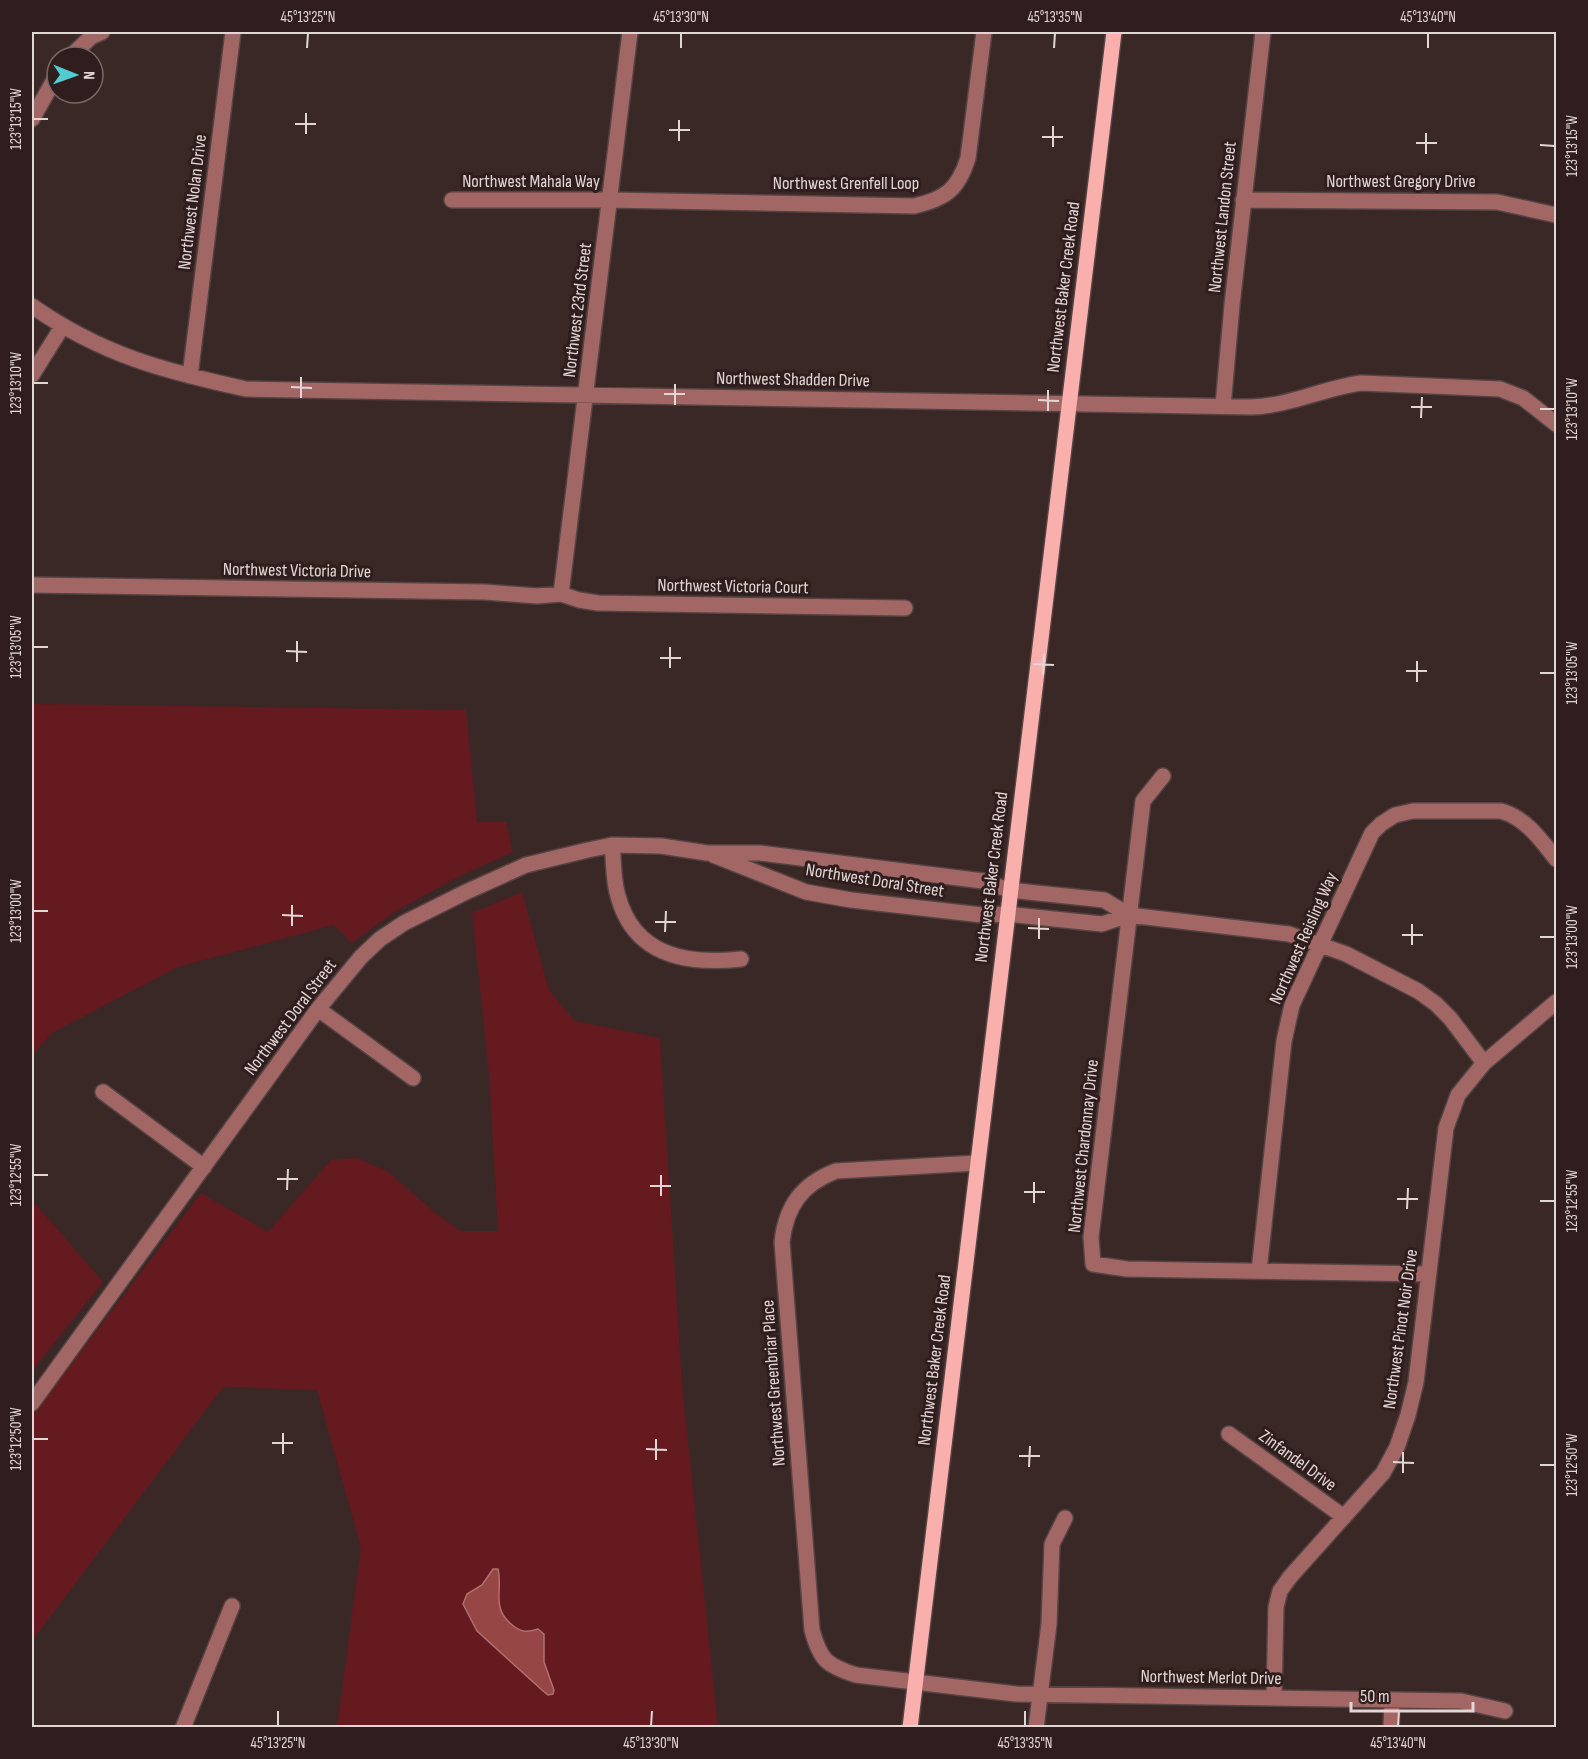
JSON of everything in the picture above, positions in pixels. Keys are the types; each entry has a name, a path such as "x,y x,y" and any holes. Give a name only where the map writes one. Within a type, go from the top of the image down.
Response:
{"main road":[{"name":"Northwest Baker Creek Road","path":"910,1728 1114,32"}],"street":[{"path":"83,45 102,32"},
{"name":"Northwest Nolan Drive","path":"190,376 233,32"},
{"name":"Northwest 23rd Street","path":"561,594 630,32"},
{"name":"Northwest Grenfell Loop","path":"610,200 914,206 935,201 955,187 965,166 984,32"},
{"name":"Northwest Landon Street","path":"1223,406 1243,200 1263,32"},
{"path":"32,119 45,96"},
{"name":"Northwest Mahala Way","path":"452,200 610,200"},
{"name":"Northwest Gregory Drive","path":"1243,200 1497,202 1557,215"},
{"name":"Northwest Shadden Drive","path":"32,306 62,327 134,360 246,389 1271,406 1339,386 1361,383 1500,389 1522,398 1557,424"},
{"path":"32,375 62,327"},
{"name":"Northwest Victoria Drive","path":"32,585 485,592 537,596 561,594"},
{"name":"Northwest Victoria Court","path":"561,594 598,603 905,608"},
{"path":"1163,776 1143,801 1129,915 1289,934 1346,954 1418,991 1436,1004 1450,1018 1484,1063"},
{"name":"Northwest Reisling Way","path":"1258,1271 1284,1041 1292,1005 1372,833 1402,812 1501,811 1511,814 1531,829 1557,859"},
{"path":"612,845 617,895 625,916 636,932 655,948 678,958 718,961 741,959"},
{"name":"Northwest Doral Street","path":"32,1403 318,1009 361,957 380,939 404,923 526,865 612,845 662,846 707,853 760,853 983,881 1010,890 1104,900 1129,915"},
{"name":"Northwest Doral Street","path":"707,853 806,892 851,900 982,915 1007,914 1102,924 1129,915"},
{"name":"Northwest Chardonnay Drive","path":"1129,915 1091,1237 1093,1264 1126,1269 1428,1274"},
{"name":"Northwest Pinot Noir Drive","path":"1274,1698 1276,1607 1280,1591 1290,1576 1383,1473 1397,1448 1408,1415 1416,1382 1446,1128 1458,1095 1484,1063 1557,1002"},
{"path":"318,1009 413,1078"},
{"path":"104,1092 204,1167"},
{"name":"Northwest Greenbriar Place","path":"915,1683 856,1675 837,1669 821,1657 814,1638 782,1242 784,1226 790,1210 809,1184 820,1177 836,1171 977,1163"},
{"name":"Zinfandel Drive","path":"1228,1434 1344,1517"},
{"path":"1036,1728 1049,1624 1052,1544 1065,1518"},
{"path":"183,1728 232,1606"},
{"name":"Northwest Merlot Drive","path":"915,1683 995,1693 1461,1701 1505,1711"},
{"path":"1391,1728 1392,1700"}],"shaded area":[{"path":"32,704 466,710 477,822 506,822 513,852 458,877 394,912 352,943 334,925 178,967 52,1033 32,1056"},
{"path":"522,892 549,990 575,1021 660,1038 682,1384 718,1727 337,1727 361,1548 317,1390 223,1387 32,1641 32,1411 64,1374 201,1193 268,1232 331,1160 357,1158 387,1171 460,1231 498,1231 489,1074 472,913"},
{"path":"32,1200 103,1282 32,1371"},
{"path":"493,1569 498,1569 499,1605 505,1618 520,1630 538,1629 544,1634 544,1662 554,1690 553,1694 548,1695 543,1691 477,1631 463,1604 467,1594 482,1585"}]}
